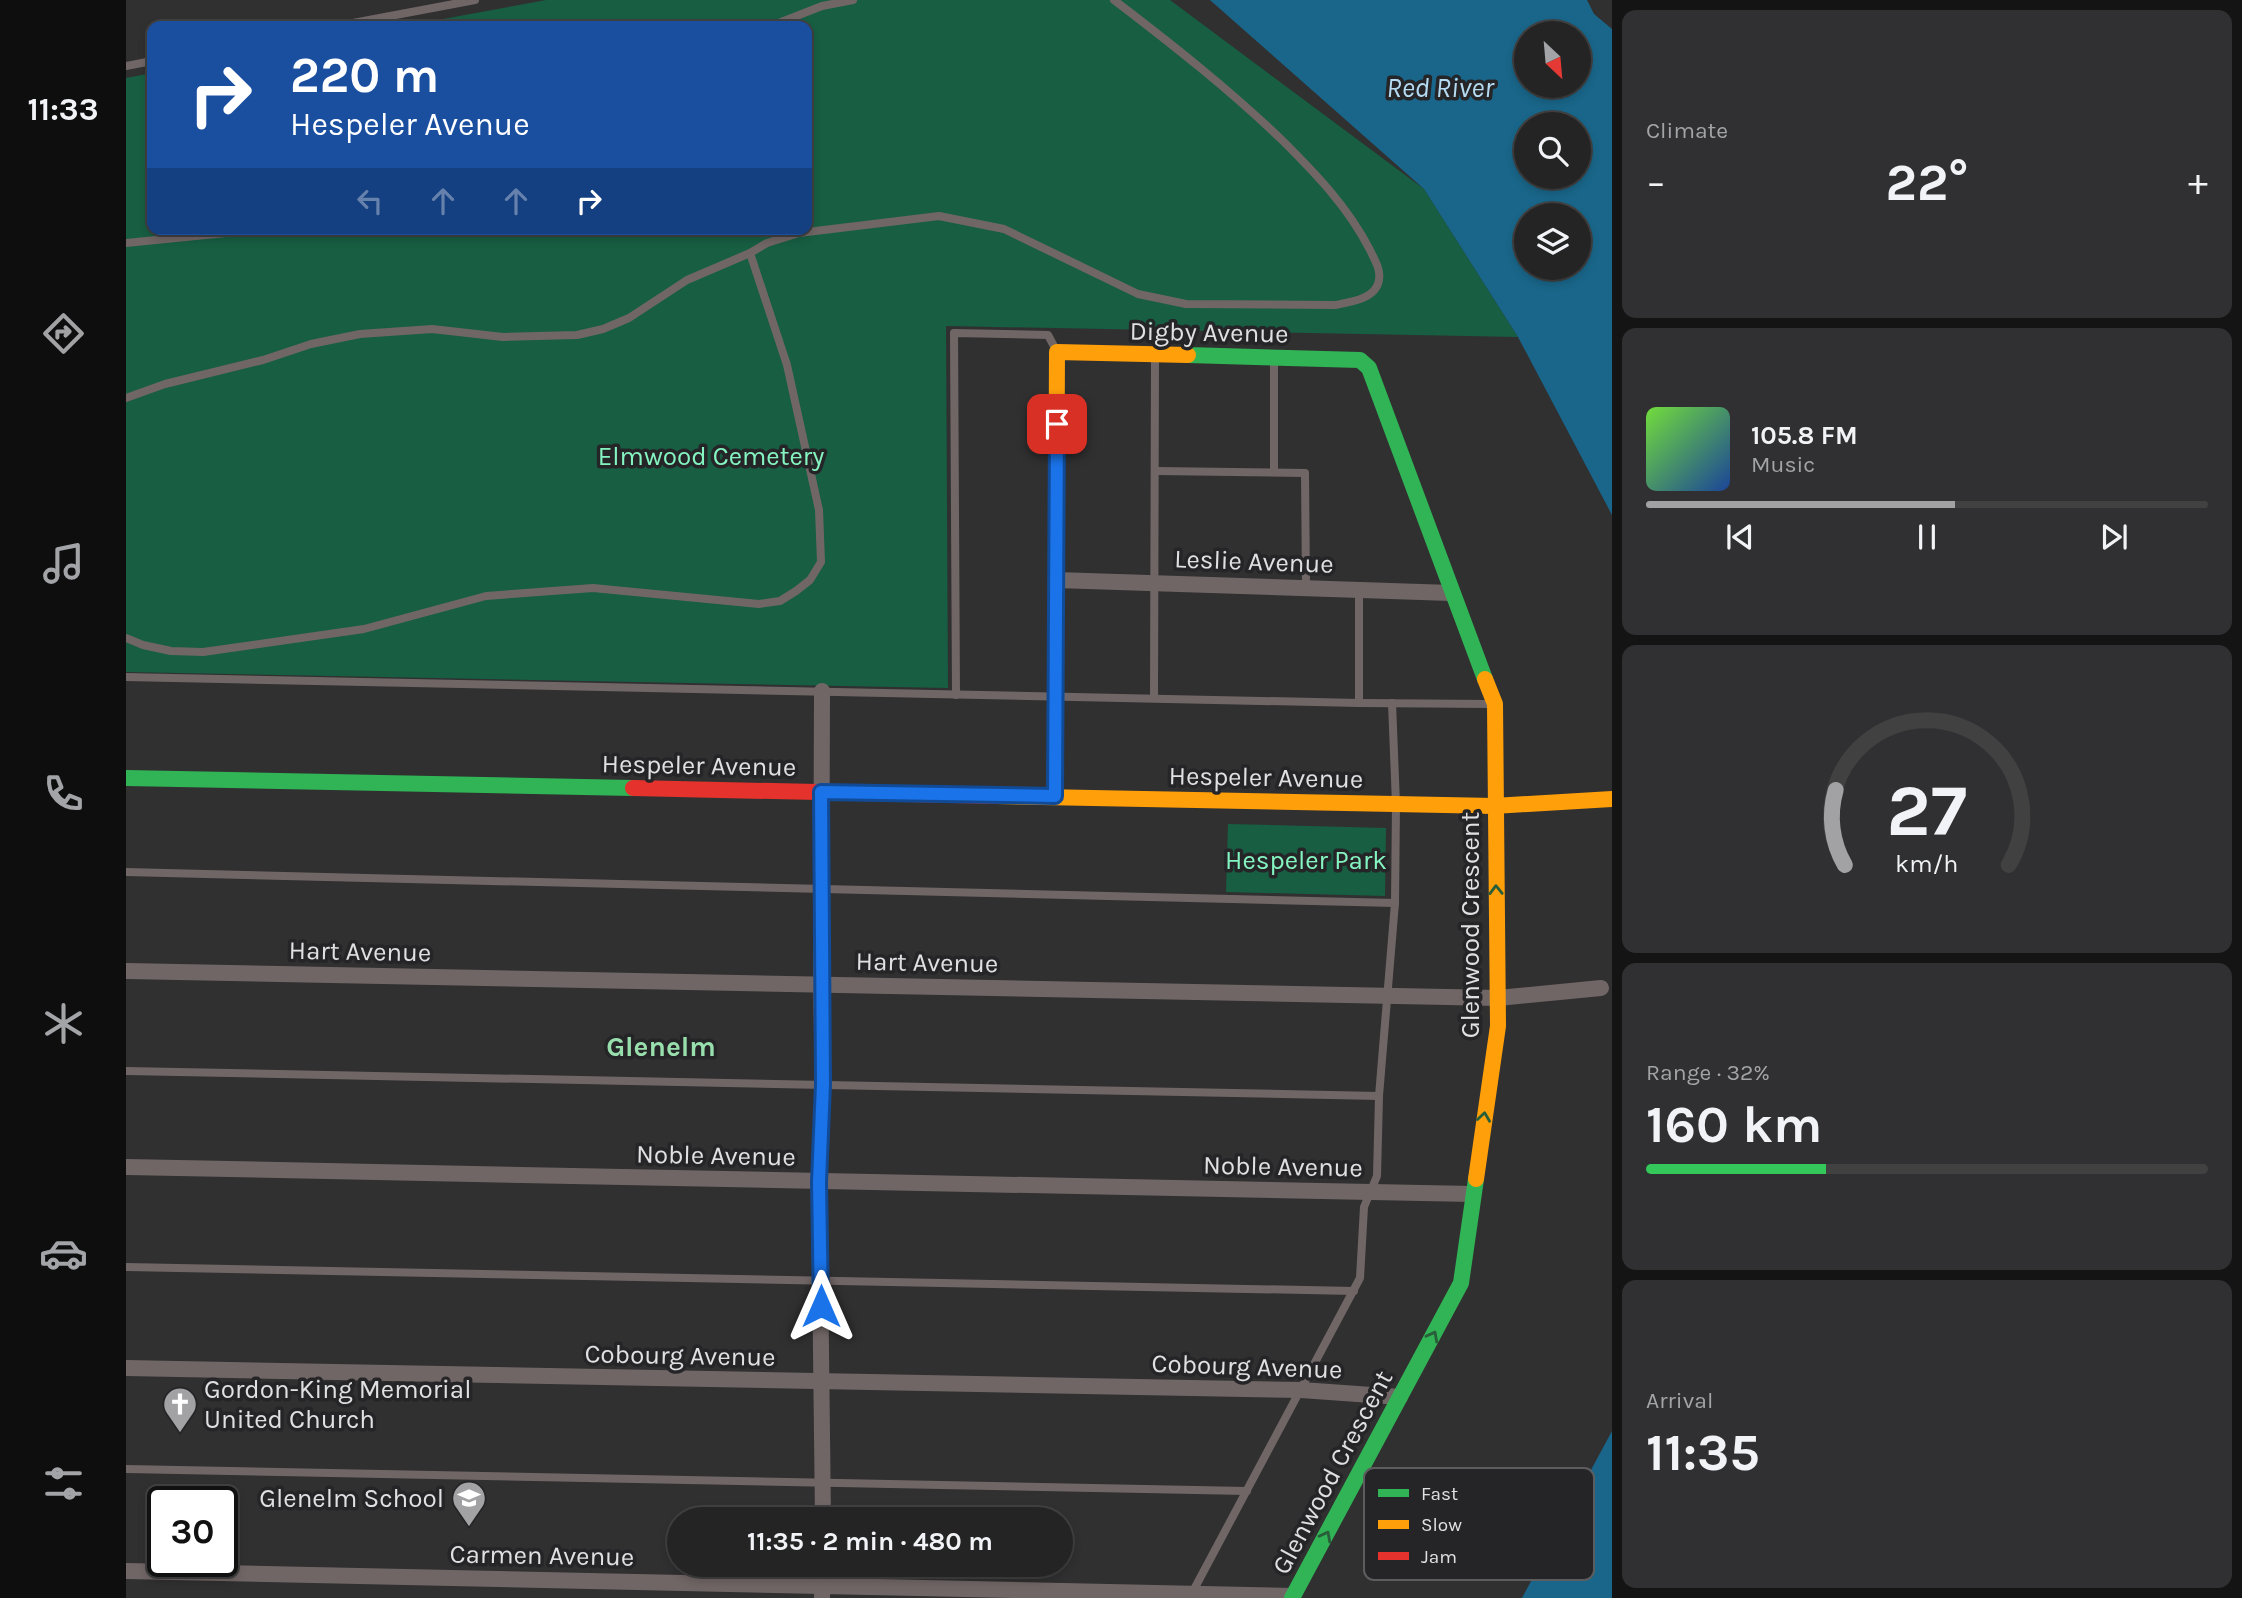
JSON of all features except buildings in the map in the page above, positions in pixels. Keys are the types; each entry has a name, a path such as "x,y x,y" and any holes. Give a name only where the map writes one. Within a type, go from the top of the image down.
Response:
{"street":[{"name":"Digby Avenue","path":"1057,352 1360,360"},
{"path":"1055,796 1057,352"},
{"name":"Glenwood Crescent","path":"1293,1597 1461,1283 1498,1026 1495,704 1451,593 1369,368 1360,360"},
{"name":"Leslie Avenue","path":"1056,580 1451,593"},
{"path":"822,691 823,1084 819,1182 823,1507"},
{"name":"Hespeler Avenue","path":"126,778 1494,806 1609,799"},
{"name":"Hart Avenue","path":"126,971 1498,998 1601,988"},
{"name":"Noble Avenue","path":"126,1167 1473,1194"},
{"name":"Cobourg Avenue","path":"126,1368 1301,1390 1401,1396"},
{"name":"Carmen Avenue","path":"126,1571 822,1592 1293,1597"}],"lane":[{"path":"364,21 475,0"},
{"path":"784,21 822,6 853,0"},
{"path":"812,231 939,216 1004,229 1138,294 1186,304 1335,304 1359,300 1372,292 1379,281 1378,267 1365,240 1339,201 1314,172 1243,103 1177,47 1114,0"},
{"path":"126,66 147,62"},
{"path":"126,243 205,235"},
{"path":"126,398 165,384 263,360 311,344 360,334 432,329 503,337 577,335 603,329 629,318 687,280 767,243 793,235"},
{"path":"126,638 171,651 204,652 364,629 486,596 593,588 760,604 780,601 810,580 821,562 819,510 787,365 750,253"},
{"path":"956,695 954,333 1048,335 1057,352"},
{"path":"1154,698 1155,355"},
{"path":"1273,471 1274,358"},
{"path":"1155,471 1305,473 1306,587"},
{"path":"1359,589 1359,703"},
{"path":"126,677 1495,704"},
{"path":"1191,1596 1360,1279 1364,1207 1377,1176 1379,1096 1395,903 1396,804 1392,703"},
{"path":"126,872 1395,903"},
{"path":"126,1071 1379,1096"},
{"path":"126,1267 1354,1291"},
{"path":"126,1469 1247,1491"}],"green space":[{"name":"Elmwood Cemetery","path":"546,0 1170,0 1424,189 1518,337 946,326 948,688 126,672 126,78 147,74 147,235 812,235 812,21 432,21"},
{"name":"Hespeler Park","path":"1228,824 1386,828 1385,896 1226,892"}],"water":[{"name":"Red River","path":"1210,0 1587,0 1594,14 1612,29 1612,515 1518,337 1424,189"},
{"path":"1612,1431 1612,1598 1522,1598 1532,1580 1594,1580 1592,1468"}],"traffic: fast":[{"path":"1188,355 1360,360 1369,368 1485,679"},
{"path":"126,778 633,788"},
{"path":"1292,1598 1461,1283 1476,1179"}],"traffic: slow":[{"path":"1055,796 1057,352 1188,355"},
{"path":"1476,1179 1498,1026 1495,704 1485,679"},
{"path":"997,796 1494,806 1612,799"}],"traffic: jam":[{"path":"633,788 997,796"}],"place":[{"name":"Gordon-King Memorial United Church","path":"180,1434"},
{"name":"Glenelm School","path":"469,1528"}],"district":[{"name":"Glenelm","path":"661,1046"}],"route":[{"path":"821,1306 821,792 1055,796 1057,424"}]}
